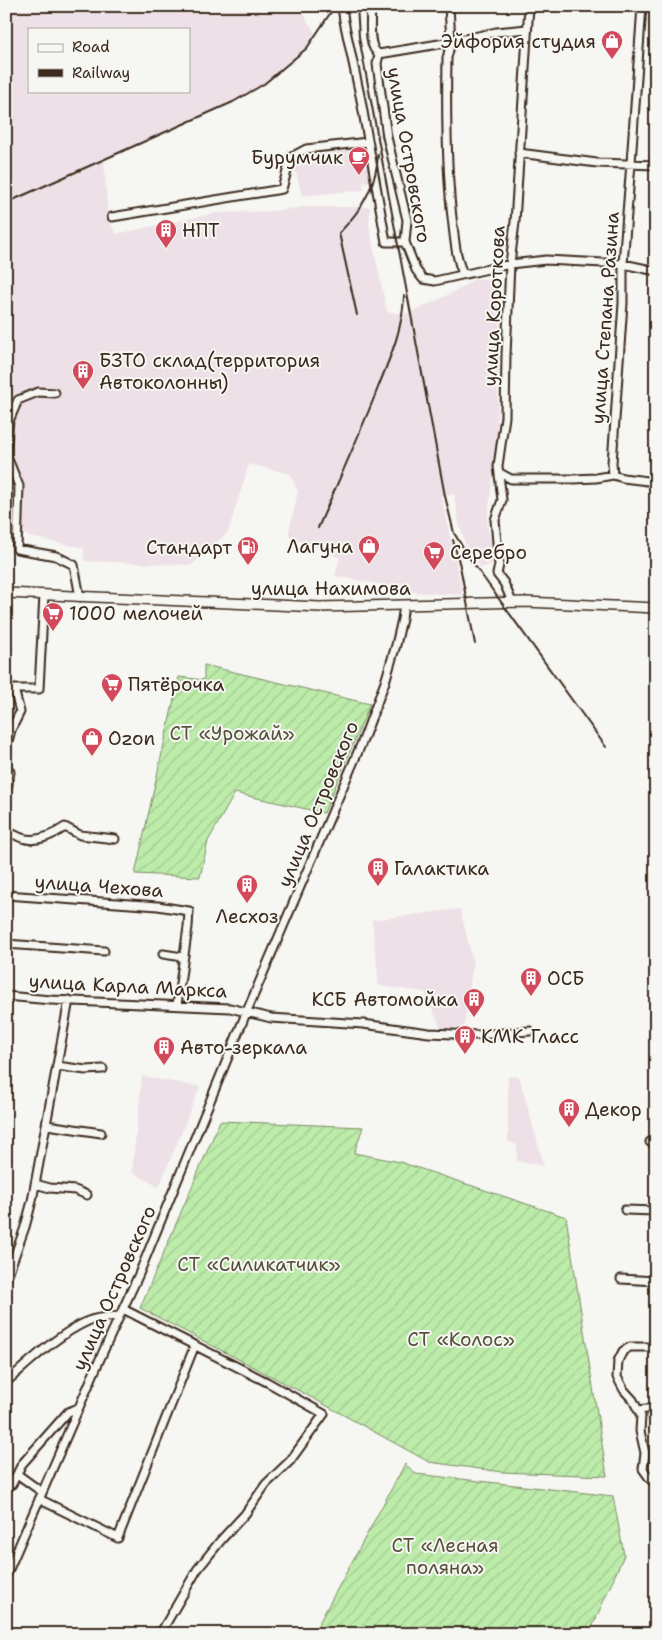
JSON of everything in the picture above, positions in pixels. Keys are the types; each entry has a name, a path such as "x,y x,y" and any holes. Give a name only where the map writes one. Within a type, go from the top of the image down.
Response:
{"main road":[{"name":"улица Нахимова","path":"6,593 272,606 320,607 512,602 656,608"}],"street":[{"path":"342,6 386,242 405,242"},
{"name":"улица Островского","path":"371,6 371,42 373,49 379,54 377,64 387,137 407,220 405,242 416,270 423,279 435,281 463,274"},
{"path":"449,6 451,42 447,66 448,167 457,258 463,274 510,264 557,260 623,264 656,271"},
{"name":"улица Короткова","path":"512,602 504,583 497,574 499,565 495,520 502,500 499,458 505,417 510,264 515,222 529,6"},
{"name":"улица Степана Разина","path":"613,475 612,454 623,302 623,264 642,6"},
{"path":"379,54 451,42 496,32 527,30"},
{"path":"112,217 282,188 291,157 306,148 368,142"},
{"path":"519,153 597,163 656,165"},
{"path":"6,448 9,421 18,400 38,392 55,393"},
{"path":"6,454 19,486 16,549 56,556 74,565 80,597"},
{"path":"500,473 512,479 574,479 613,475 628,479 656,482"},
{"path":"6,749 9,731 20,712 14,689 39,689 44,595"},
{"name":"улица Островского","path":"6,1576 78,1408 156,1234 247,1011 363,740 396,645 404,605"},
{"path":"6,764 10,772 6,796"},
{"path":"6,832 31,839 52,835 65,828 80,835 115,839"},
{"name":"улица Чехова","path":"6,895 158,906 189,911 183,957"},
{"path":"6,944 104,951"},
{"path":"163,954 183,957 177,1005"},
{"name":"улица Карла Маркса","path":"6,996 230,1008 247,1011"},
{"path":"6,1280 25,1227 35,1184 69,1000"},
{"path":"247,1011 271,1018 364,1024 429,1033 477,1035 530,1031"},
{"path":"58,1066 86,1070 102,1069"},
{"path":"47,1125 101,1133"},
{"path":"35,1184 50,1188 75,1190 87,1195"},
{"path":"625,1210 656,1211"},
{"path":"621,1279 656,1281"},
{"path":"123,1308 267,1382 324,1414 290,1461 266,1484 245,1514 197,1570 160,1634"},
{"path":"6,1382 62,1336 89,1320 119,1316"},
{"path":"17,1474 41,1496 118,1538 195,1346"},
{"path":"654,1479 643,1469 645,1453 640,1432 641,1416 617,1377 618,1360 623,1351 630,1347 656,1347"},
{"path":"6,1488 12,1484 22,1464 68,1412 78,1408"},
{"path":"638,1410 656,1408"}],"shaded area":[{"path":"6,6 299,6 316,35 307,48 264,84 233,102 104,160 108,219 116,234 216,213 273,211 305,207 370,207 369,225 387,312 408,314 462,288 472,280 489,278 501,288 497,435 487,525 496,562 481,568 466,546 459,523 454,494 441,496 463,595 413,592 401,588 335,576 340,558 288,536 298,492 290,474 249,464 228,532 192,565 84,561 84,548 30,537 20,531 6,529"},
{"path":"360,147 365,150 370,181 363,182 364,190 302,196 293,161"},
{"path":"460,909 473,962 464,1027 441,1028 425,992 379,986 372,920"},
{"path":"142,1076 200,1087 159,1187 132,1172"},
{"path":"519,1076 544,1166 517,1161 517,1145 508,1141 508,1077"}],"green space":[{"name":"СТ «Урожай»","path":"204,665 370,704 324,813 235,793 208,841 200,877 135,874 179,677 204,680"},
{"path":"220,1121 363,1127 354,1153 400,1162 566,1217 607,1476 502,1472 429,1462 307,1395 140,1308"},
{"name":"СТ «Лесная поляна»","path":"405,1464 416,1474 613,1496 624,1555 589,1634 313,1634"}],"railway":[{"path":"6,203 233,102 264,84 307,48 335,6"},
{"path":"357,6 359,37 445,496 454,533 470,559 606,747"},
{"path":"357,315 339,233 354,216 371,187 378,154"},
{"path":"318,528 389,360 399,329 404,296"},
{"path":"453,540 475,644"}],"place":[{"name":"Эйфория студия","path":"612,60"},
{"name":"Бурумчик","path":"359,176"},
{"name":"НПТ","path":"166,249"},
{"name":"БЗТО склад(территория Автоколонны)","path":"83,390"},
{"name":"Лагуна","path":"369,565"},
{"name":"Стандарт","path":"248,566"},
{"name":"Серебро","path":"434,571"},
{"name":"1000 мелочей","path":"53,632"},
{"name":"Пятёрочка","path":"112,703"},
{"name":"Ozon","path":"92,757"},
{"name":"Галактика","path":"378,887"},
{"name":"Лесхоз","path":"247,904"},
{"name":"ОСБ","path":"531,997"},
{"name":"КСБ Автомойка","path":"474,1018"},
{"name":"КМК Гласс","path":"465,1055"},
{"name":"Авто-зеркала","path":"164,1066"},
{"name":"Декор","path":"569,1128"}],"park label":[{"name":"СТ «Силикатчик»","path":"259,1264"},
{"name":"СТ «Колос»","path":"461,1339"}]}
